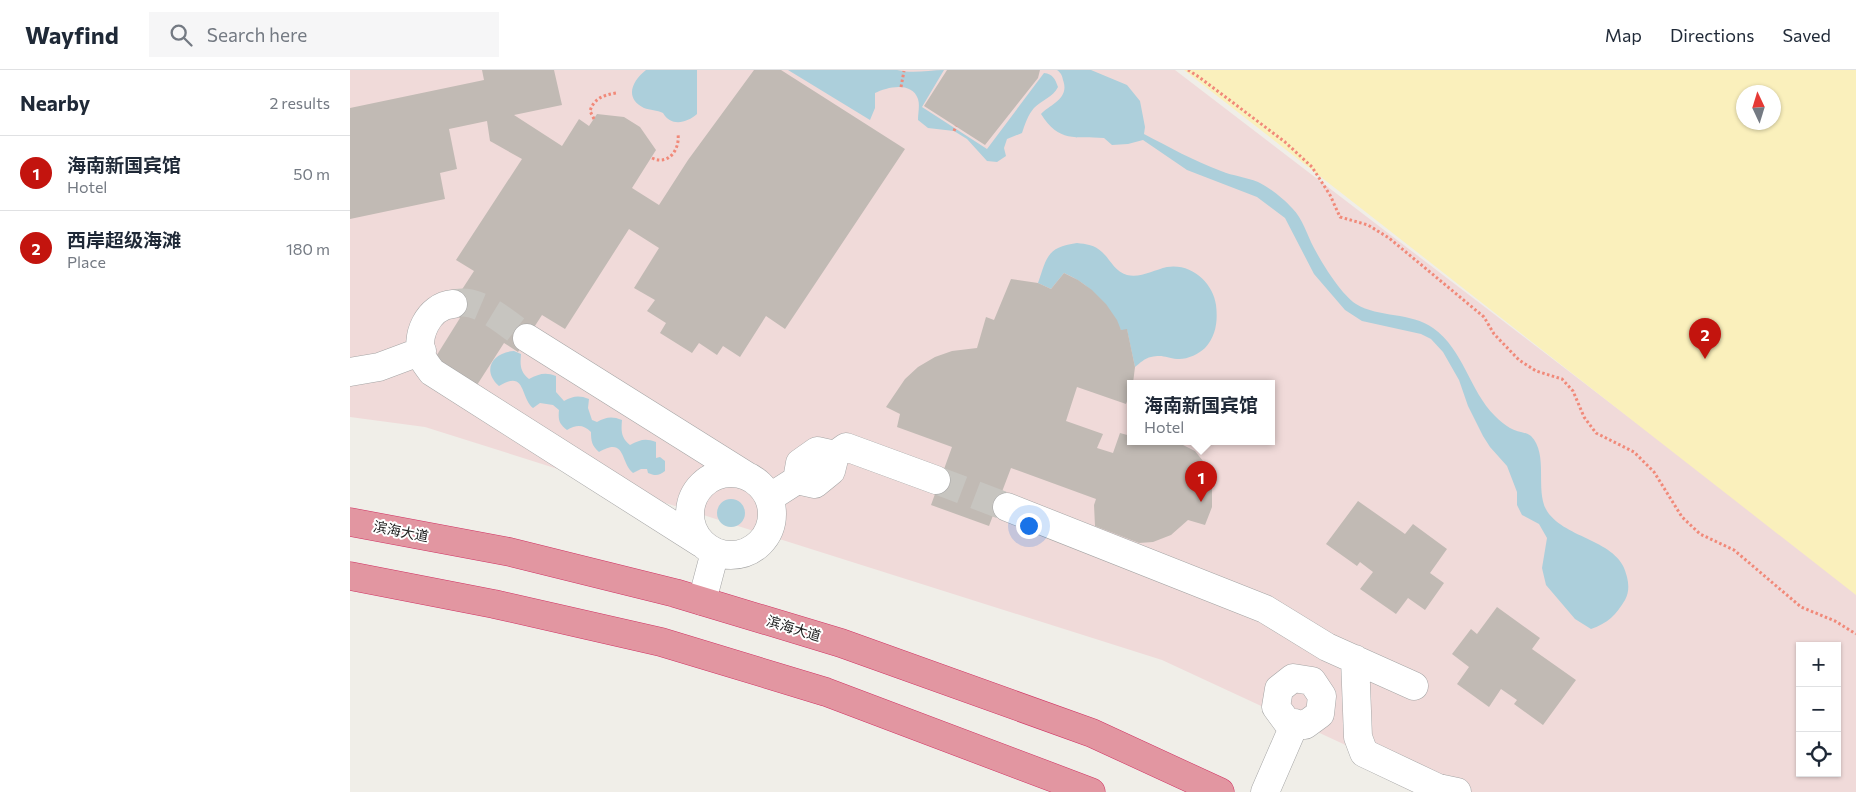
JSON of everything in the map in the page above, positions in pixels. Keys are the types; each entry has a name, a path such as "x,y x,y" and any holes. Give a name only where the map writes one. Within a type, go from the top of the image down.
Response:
{"highway":[{"name":"滨海大道","path":"350,522 510,552 702,601 842,643 1092,733 1220,792"},
{"path":"350,576 494,604 661,642 826,692 1091,792"}],"lane":[{"path":"452,304 446,304 432,313 423,327 420,342 423,358 432,372 708,548 730,555 746,552 760,544 769,530 772,514 769,498 760,485 527,338"},
{"path":"350,372 379,368 422,351"},
{"path":"769,498 797,480 814,484 832,471 835,455 846,447 936,480"},
{"path":"702,601 708,548 692,530 689,514 693,498 702,485 715,476 731,473 746,476"},
{"path":"1006,507 1265,609 1327,647 1414,686"},
{"path":"1264,792 1295,723 1287,722 1276,707 1279,689 1293,678 1312,681 1327,647"},
{"path":"1355,659 1358,737 1364,753 1438,788 1456,792"}],"path":[{"path":"1188,70 1269,130 1312,167 1330,195 1340,217 1368,225 1389,238 1484,317 1494,334 1519,360 1536,370 1562,379 1573,390 1584,417 1596,434 1634,452 1654,472 1682,517 1700,534 1734,550 1801,607 1835,621 1856,634"},
{"path":"901,87 904,71"},
{"path":"594,119 590,111 592,104 606,95 616,93"},
{"path":"954,131 956,126"},
{"path":"652,158 663,160 673,156 679,141 678,134"}],"shaded area":[{"path":"350,70 1175,70 1856,591 1856,792 1447,792 1162,660 425,427 350,417"}],"sand":[{"path":"1184,70 1856,70 1856,595"}],"water":[{"path":"646,70 697,70 697,114 689,120 675,122 663,113 644,108 638,104 632,94 632,89 637,79"},
{"path":"788,70 897,70 915,72 944,70 922,107 987,149 1044,73 1050,74 1053,77 1058,87 1034,108 1028,117 1022,133 1007,139 1004,148 1006,156 997,162 987,161 967,139 954,131 928,128 918,120 918,99 915,93 910,90 899,87 875,93 875,108 870,120"},
{"path":"1057,70 1091,70 1127,85 1140,101 1145,127 1144,134 1211,167 1258,182 1281,197 1296,212 1327,271 1344,293 1356,304 1375,311 1415,319 1433,328 1443,337 1452,347 1486,406 1510,428 1531,436 1537,444 1540,453 1542,496 1544,506 1549,514 1569,530 1605,548 1623,565 1628,580 1628,592 1615,614 1607,621 1591,629 1575,619 1546,585 1542,568 1547,538 1539,524 1522,515 1517,505 1517,492 1507,466 1483,436 1468,406 1459,380 1443,352 1431,339 1421,334 1362,321 1345,310 1314,274 1285,218 1257,197 1187,170 1143,140 1128,144 1112,145 1104,138 1068,136 1054,130 1041,114 1058,100 1064,92 1062,77"},
{"path":"1077,243 1087,244 1096,248 1119,271 1127,275 1142,275 1167,267 1176,267 1193,271 1200,276 1211,289 1216,305 1217,317 1215,328 1209,343 1205,348 1188,358 1177,359 1155,356 1147,358 1135,367 1127,330 1121,330 1104,304 1091,290 1064,273 1051,289 1038,283 1046,260 1050,255 1060,247"},
{"path":"514,351 521,354 521,368 529,379 542,374 556,376 556,392 564,401 576,397 589,399 588,408 592,420 597,422 606,418 615,418 622,420 622,434 630,445 643,440 656,442 656,458 660,457 665,461 665,471 659,475 648,473 647,469 641,469 633,473 618,449 614,447 599,452 593,445 591,432 588,429 579,426 567,430 564,428 560,422 559,410 553,405 540,403 533,408 521,386 514,381 499,386 491,374 490,368 492,363 500,355"},
{"path":"731,499 741,503 745,513 741,523 731,527 721,523 717,513 721,503"}],"building":[{"path":"482,70 554,70 562,105 514,115 562,146 579,119 589,126 597,114 624,117 640,127 656,150 632,188 659,205 688,160 754,70 781,70 905,149 785,329 766,316 740,357 723,346 717,355 699,343 692,353 660,333 666,323 647,311 655,300 634,288 659,248 629,229 565,329 542,315 518,352 504,343 477,385 435,358 460,318 448,311 474,271 456,260 522,159 490,141 487,121 449,129 457,169 440,173 445,199 350,219 350,108 484,80"},
{"path":"947,70 1040,70 1038,78 985,145 924,106"},
{"path":"1064,273 1092,290 1106,304 1117,320 1121,330 1127,329 1135,367 1133,380 1127,380 1126,404 1077,387 1066,421 1103,434 1097,448 1113,453 1120,433 1127,435 1127,445 1183,445 1195,451 1207,466 1212,483 1212,507 1205,525 1188,520 1171,535 1153,542 1139,543 1095,526 1094,505 1096,499 1011,468 989,526 931,505 952,447 897,427 900,414 886,407 905,379 918,367 935,357 952,351 977,348 986,317 994,320 1011,279 1038,283 1051,289"},
{"path":"1358,501 1405,534 1413,524 1447,549 1430,573 1444,583 1425,610 1408,598 1396,614 1360,589 1373,572 1360,562 1357,566 1326,544"},
{"path":"1497,607 1540,638 1532,649 1576,680 1543,725 1514,704 1517,700 1501,689 1489,707 1457,684 1469,667 1452,654 1471,629 1477,634"}],"tunnel":[{"path":"453,304 472,304 482,308 527,338"},
{"path":"936,480 1007,507"}],"place":[{"name":"西岸超级海滩","path":"1705,359"},
{"name":"海南新国宾馆","path":"1201,502"}]}
